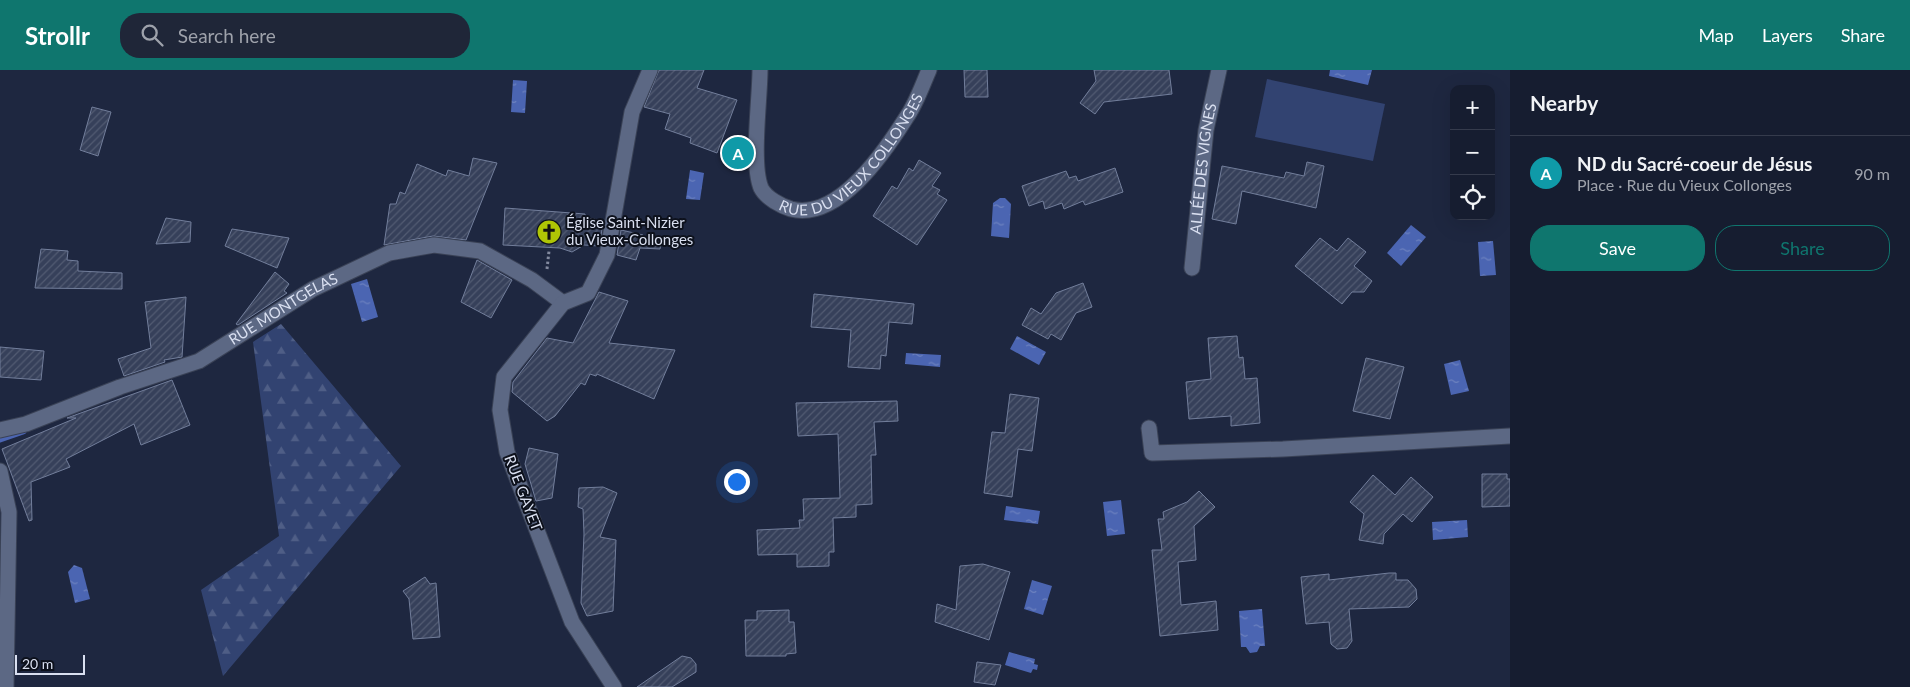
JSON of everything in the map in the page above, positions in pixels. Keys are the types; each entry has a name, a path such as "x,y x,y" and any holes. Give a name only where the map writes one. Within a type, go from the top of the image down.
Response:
{"street":[{"path":"563,303 588,293 607,255 632,112 650,70"},
{"name":"RUE DU VIEUX COLLONGES","path":"760,70 757,163 761,188 780,206 804,212 833,202 860,180 907,118 929,70"},
{"name":"ALLÉE DES VIGNES","path":"1192,268 1206,130 1219,70"},
{"name":"RUE MONTGELAS","path":"0,430 26,424 120,387 199,361 313,289 389,253 434,246 480,251 532,280 563,303"},
{"name":"RUE GAYET","path":"563,303 504,377 500,410 507,452 572,622 614,687"},
{"path":"1148,428 1152,453 1283,449 1510,436"},
{"path":"0,471 9,512 6,687"}],"path":[{"path":"548,263 549,251"}],"green space":[{"path":"1267,79 1385,104 1373,161 1255,137"},
{"path":"281,324 401,466 223,676 201,590 279,536 253,342"}],"water":[{"path":"1330,70 1372,70 1368,85 1329,76"},
{"path":"513,80 527,81 525,113 511,112"},
{"path":"690,170 704,173 700,200 686,199"},
{"path":"1000,198 1005,198 1011,204 1009,238 991,236 993,203"},
{"path":"1411,225 1426,237 1401,266 1387,253"},
{"path":"1493,241 1496,275 1480,276 1478,242"},
{"path":"367,279 378,317 362,322 351,284"},
{"path":"1017,336 1046,352 1039,365 1010,349"},
{"path":"906,353 941,355 940,367 905,364"},
{"path":"1460,360 1469,391 1451,395 1444,364"},
{"path":"1121,500 1125,534 1107,536 1103,502"},
{"path":"1006,506 1040,511 1038,524 1004,520"},
{"path":"1467,520 1468,537 1433,540 1432,522"},
{"path":"74,565 82,568 90,599 75,603 68,572"},
{"path":"1032,580 1052,586 1043,615 1024,609"},
{"path":"1262,609 1265,646 1260,646 1257,652 1250,653 1246,647 1241,647 1239,611"},
{"path":"1009,652 1035,659 1034,664 1038,665 1037,670 1033,669 1031,673 1005,665"}],"building":[{"path":"659,70 704,70 697,88 737,100 717,153 690,143 691,138 665,129 670,114 644,107"},
{"path":"964,70 987,70 988,97 965,97"},
{"path":"1094,70 1169,70 1172,94 1104,102 1095,114 1080,103 1096,81"},
{"path":"92,107 111,112 98,156 80,150"},
{"path":"473,158 497,163 466,240 433,236 384,245 390,204 396,204 400,192 405,194 417,164 446,176 448,170 469,176"},
{"path":"919,160 941,173 932,186 940,190 937,194 947,200 917,245 873,216 892,186 897,189 909,168 913,171"},
{"path":"1307,162 1324,166 1316,208 1242,191 1236,224 1212,219 1222,166 1284,178 1286,172 1304,176"},
{"path":"1115,168 1123,192 1085,205 1083,201 1064,209 1062,203 1045,209 1043,201 1029,206 1022,186 1066,171 1069,178 1076,176 1078,181"},
{"name":"Église Saint-Nizier du Vieux-Collonges","path":"505,208 585,214 585,218 595,219 594,221 603,224 599,246 584,245 572,252 560,248 503,245"},
{"path":"166,218 191,222 190,242 156,244"},
{"path":"232,229 289,238 277,268 225,246"},
{"path":"621,230 643,235 643,237 661,243 660,249 640,248 636,260 617,255"},
{"path":"1320,238 1337,251 1348,238 1366,252 1354,266 1372,281 1364,292 1352,292 1342,304 1295,266"},
{"path":"41,249 68,251 67,260 78,261 78,271 122,273 122,289 35,288"},
{"path":"477,260 512,280 491,318 461,302"},
{"path":"275,272 289,284 284,291 287,293 238,325 236,324"},
{"path":"1083,283 1092,307 1076,313 1061,340 1051,334 1048,339 1022,325 1031,308 1041,314 1056,293"},
{"path":"599,292 628,301 609,343 675,350 654,399 597,374 596,376 590,374 585,385 581,383 555,416 547,421 512,392 513,382 547,338 573,343"},
{"path":"814,294 914,304 912,324 889,322 886,356 881,355 880,369 848,367 851,330 811,327"},
{"path":"186,297 182,357 164,360 165,362 124,376 118,359 151,348 145,302"},
{"path":"1237,336 1239,358 1243,357 1245,379 1257,378 1260,423 1231,426 1231,416 1189,419 1186,382 1211,379 1208,338"},
{"path":"0,347 44,351 41,380 0,377"},
{"path":"1366,358 1404,367 1390,419 1353,411"},
{"path":"172,380 190,425 141,445 134,424 66,459 70,467 31,482 32,520 29,521 2,449 76,418 67,418"},
{"path":"1010,394 1039,398 1032,451 1018,449 1012,497 984,493 992,432 1005,433"},
{"path":"897,401 898,421 874,422 876,455 871,455 872,504 856,505 856,517 833,518 834,552 829,552 829,566 797,567 797,554 758,555 757,530 800,528 799,520 804,520 803,499 840,498 838,434 798,436 796,403"},
{"path":"529,448 558,454 552,498 536,501 525,464"},
{"path":"1482,474 1507,474 1507,479 1510,479 1510,506 1482,507"},
{"path":"1373,475 1395,495 1411,477 1433,497 1412,522 1403,514 1384,534 1383,544 1359,540 1364,514 1350,502"},
{"path":"603,487 617,493 600,537 616,540 613,611 587,616 581,603 584,534 583,509 578,507 579,488"},
{"path":"1199,491 1215,507 1194,526 1196,560 1178,562 1181,605 1216,601 1218,630 1160,636 1152,550 1162,550 1158,519 1164,519 1163,512 1187,502"},
{"path":"983,564 1010,572 989,640 935,622 937,604 956,610 960,566"},
{"path":"1396,573 1396,580 1408,580 1416,589 1417,599 1409,607 1349,609 1352,641 1347,648 1337,649 1331,644 1329,622 1306,624 1301,577 1329,574 1329,580"},
{"path":"425,577 430,584 436,583 440,637 413,639 409,599 403,591"},
{"path":"789,610 789,622 794,622 796,653 786,654 786,656 746,656 745,620 757,620 757,611"},
{"path":"682,656 691,658 696,664 696,672 672,687 637,687"},
{"path":"977,662 1001,665 995,685 974,682"}],"waterway":[{"path":"0,439 23,431"}],"place":[{"name":"ND du Sacré-coeur de Jésus","path":"738,153"},
{"name":"Église Saint-Nizier du Vieux-Collonges","path":"549,232"}]}
